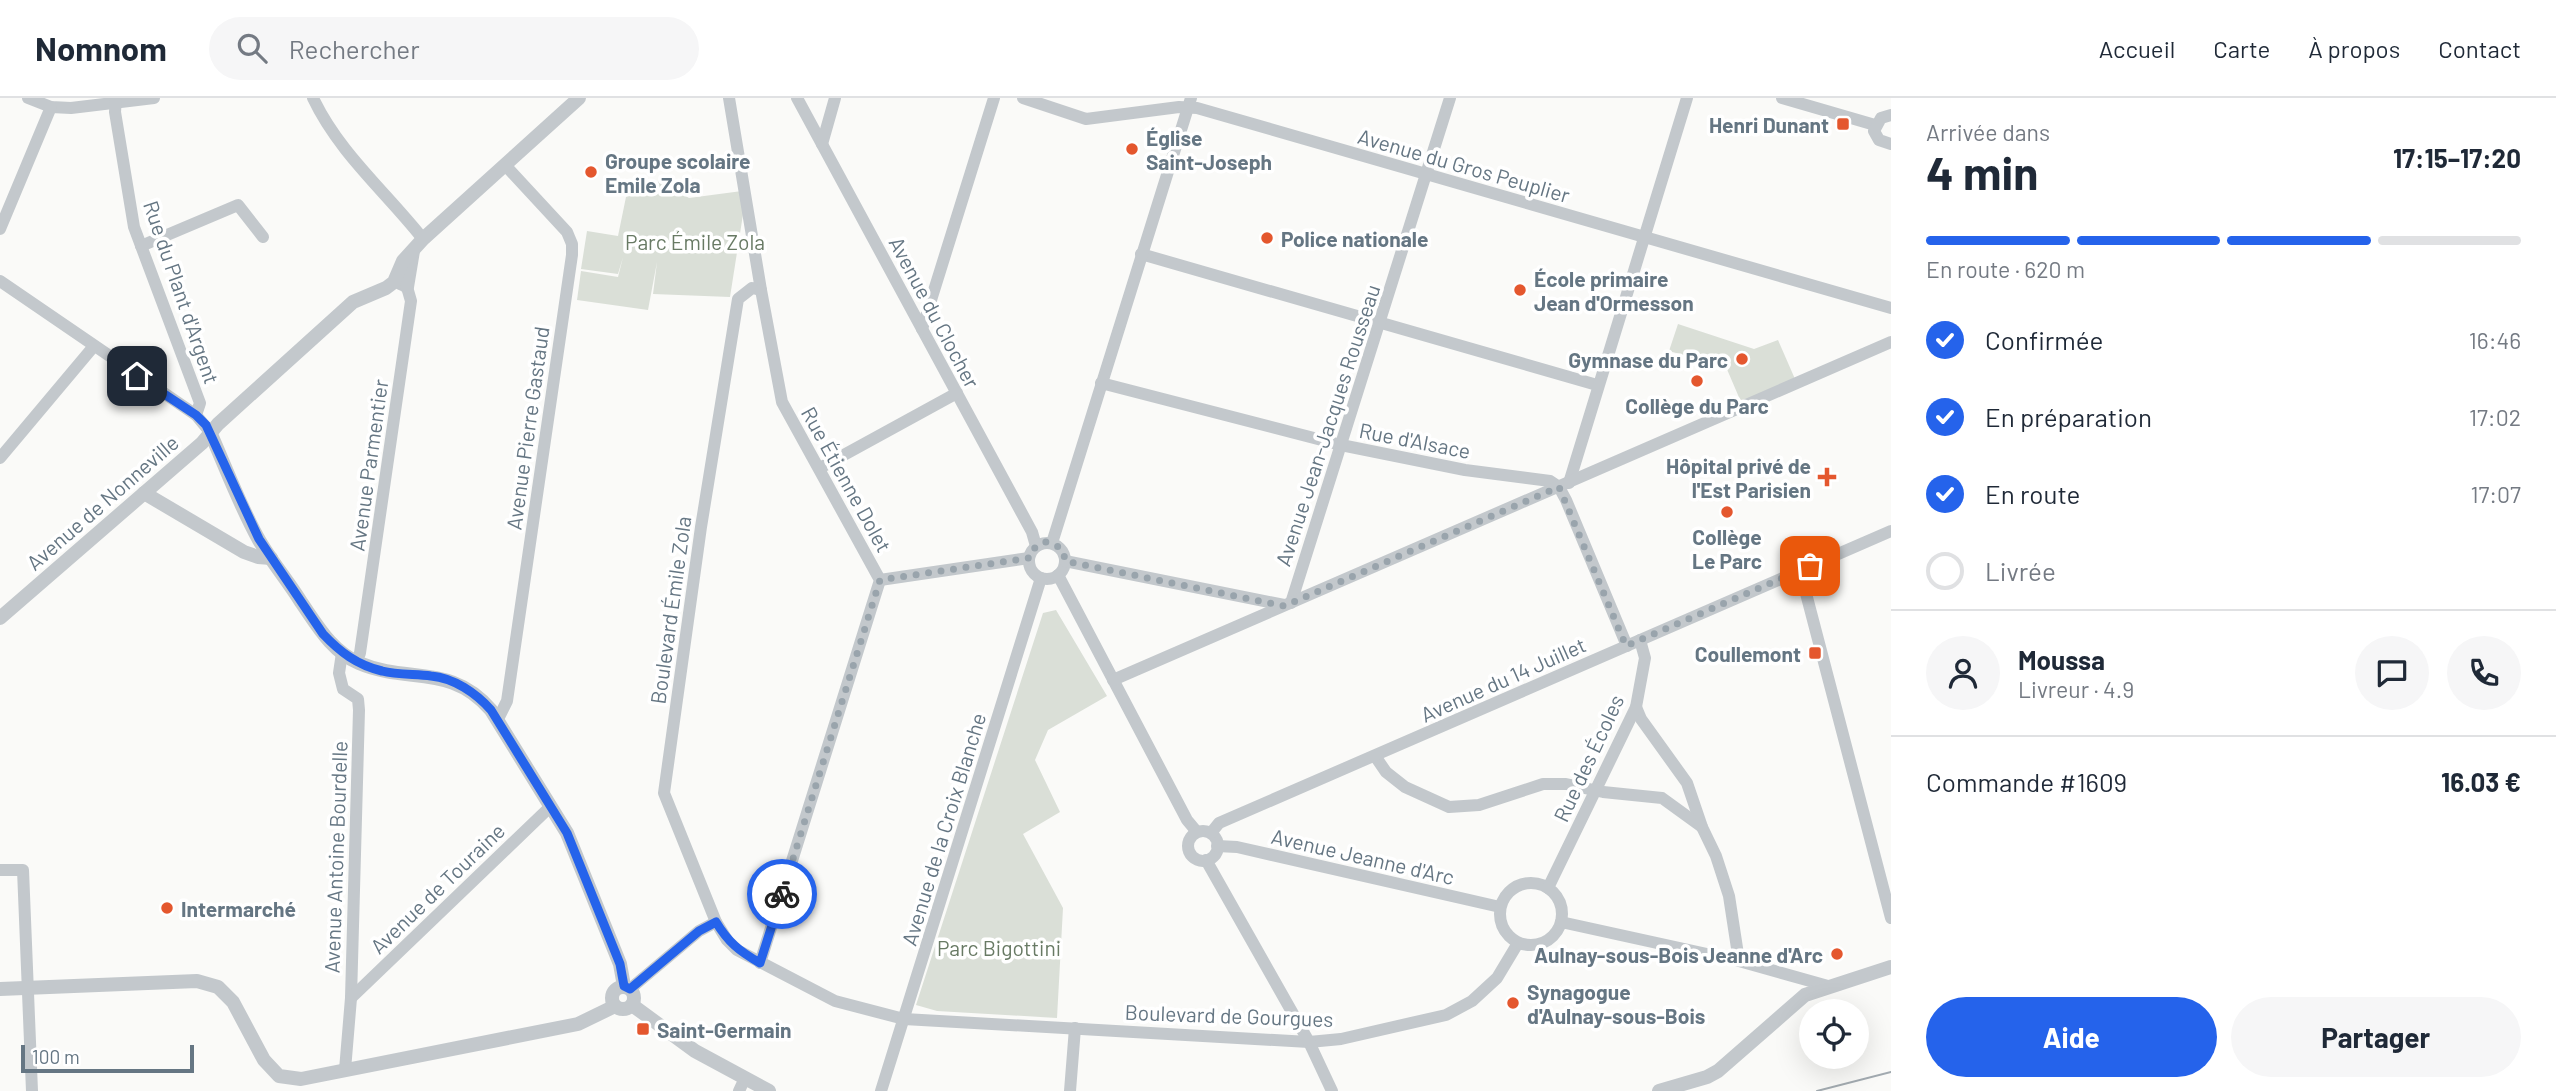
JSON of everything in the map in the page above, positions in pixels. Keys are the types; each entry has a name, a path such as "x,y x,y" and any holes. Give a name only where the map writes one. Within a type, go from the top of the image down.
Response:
{"street":[{"path":"28,98 51,107 83,107 116,100 154,98"},
{"path":"313,98 339,141 418,244"},
{"path":"400,284 403,261 418,244 579,98"},
{"path":"729,98 761,290"},
{"name":"Avenue du Clocher","path":"797,98 1037,546"},
{"path":"821,144 835,98"},
{"path":"922,329 994,98"},
{"name":"Avenue du Gros Peuplier","path":"1023,98 1086,119 1190,103 1891,308"},
{"name":"Avenue Jean-Jacques Rousseau","path":"1288,604 1450,98"},
{"path":"1626,646 1564,485 1687,98"},
{"path":"1782,98 1875,125"},
{"name":"Rue du Plant d'Argent","path":"116,100 134,227 200,403 196,415"},
{"path":"1052,543 1190,103"},
{"path":"0,229 51,107"},
{"path":"1891,115 1881,118 1874,131 1879,140 1891,144"},
{"name":"Avenue Pierre Gastaud","path":"498,719 507,701 572,255 572,244 567,232 505,164"},
{"path":"141,246 238,205 263,237"},
{"path":"1141,254 1597,385"},
{"path":"0,281 196,415 211,432 249,519 271,558 323,634 342,653 356,662 382,671 435,676 459,684 482,700 498,719 567,833 598,907 627,988 634,995 632,1005"},
{"name":"Avenue de Nonneville","path":"0,618 202,443 353,302 400,284"},
{"name":"Avenue Parmentier","path":"356,662 360,653 411,301 400,284"},
{"name":"Boulevard Émile Zola","path":"761,290 752,288 738,299 701,527 664,793 716,922 737,950 835,1001 904,1018"},
{"name":"Rue Étienne Dolet","path":"760,963 880,580 782,402 761,290"},
{"path":"1113,680 1891,342"},
{"path":"0,458 94,346"},
{"name":"Rue d'Alsace","path":"1101,383 1341,445 1465,470 1564,485"},
{"path":"820,468 957,393"},
{"path":"144,493 244,552 271,558"},
{"name":"Avenue du 14 Juillet","path":"1211,833 1219,822 1891,531"},
{"path":"1052,543 1062,550 1065,561 1058,575 1041,578 1032,570 1029,558 1037,546 1052,543"},
{"path":"880,580 1029,558"},
{"path":"1065,561 1288,604"},
{"path":"1802,569 1803,582 1891,918"},
{"path":"1058,575 1187,820 1197,832"},
{"name":"Avenue de la Croix Blanche","path":"881,1091 1041,578"},
{"name":"Rue des Écoles","path":"1548,888 1636,707 1645,658 1640,640"},
{"name":"Avenue Antoine Bourdelle","path":"342,653 342,689 358,699 359,710 351,998 345,1070"},
{"path":"1636,707 1687,783 1702,827 1716,856 1728,896 1738,961"},
{"path":"1375,755 1386,772 1405,787 1449,807 1479,805 1544,784 1566,784 1662,798 1702,827"},
{"name":"Avenue de Touraine","path":"351,998 550,807"},
{"path":"1197,832 1211,833 1217,846 1214,855 1206,860 1196,859 1188,848 1190,838 1197,832"},
{"name":"Avenue Jeanne d'Arc","path":"1217,846 1237,847 1500,907"},
{"path":"1206,860 1309,1042 1332,1091"},
{"path":"0,870 23,870 32,1091"},
{"path":"1529,883 1548,888 1560,902 1561,922 1557,931 1549,939 1529,945 1518,943 1505,932 1501,924 1500,907 1510,890 1519,885 1529,883"},
{"path":"632,1005 622,1009 615,1006 612,1000 617,988 627,988 699,931 716,922"},
{"path":"1561,922 1738,961 1828,986"},
{"name":"Boulevard de Gourgues","path":"904,1018 1309,1042 1341,1039 1447,1015 1472,1001 1497,978 1518,943"},
{"path":"1659,1091 1713,1075 1805,995 1891,967"},
{"path":"0,989 197,981 218,987 233,1002 264,1060 279,1076 301,1079 578,1024 615,1006"},
{"path":"632,1005 742,1084 769,1091"},
{"path":"1070,1091 1075,1028"}],"green space":[{"name":"Parc Émile Zola","path":"660,180 689,198 742,191 744,208 730,297 653,294 657,262 648,310 577,300 581,271 618,277 623,257 618,274 581,269 587,231 618,236 626,197 633,192 643,195"},
{"name":"Gymnase du Parc","path":"1678,324 1754,349 1778,340 1795,379 1741,402 1726,367 1669,351"},
{"name":"Parc Bigottini","path":"1056,610 1107,696 1048,730 1035,760 1060,812 1023,834 1063,908 1057,1018 937,1011 916,1005 1043,613"}],"tram line":[{"path":"1817,1091 1891,1072"}],"way so far":[{"path":"782,894 880,580 1029,558 1033,549 1046,542 1062,550 1065,561 1284,606 1559,487 1626,646 1810,566"}],"place":[{"name":"Henri Dunant","path":"1843,124"},
{"name":"Église Saint-Joseph","path":"1132,149"},
{"name":"Groupe scolaire Emile Zola","path":"591,172"},
{"name":"Police nationale","path":"1267,238"},
{"name":"École primaire Jean d'Ormesson","path":"1520,290"},
{"name":"Gymnase du Parc","path":"1742,359"},
{"name":"Collège du Parc","path":"1697,381"},
{"name":"Hôpital privé de l'Est Parisien","path":"1827,477"},
{"name":"Collège Le Parc","path":"1727,512"},
{"name":"Coullemont","path":"1815,653"},
{"name":"Intermarché","path":"167,908"},
{"name":"Aulnay-sous-Bois Jeanne d'Arc","path":"1837,954"},
{"name":"Synagogue d'Aulnay-sous-Bois","path":"1513,1003"},
{"name":"Saint-Germain","path":"643,1029"}],"route":[{"path":"137,376 196,415 206,425 259,539 323,634 335,647 356,662 382,671 435,676 459,684 491,710 567,833 620,964 624,986 630,989 699,931 716,922 737,950 760,963 782,894"}]}
